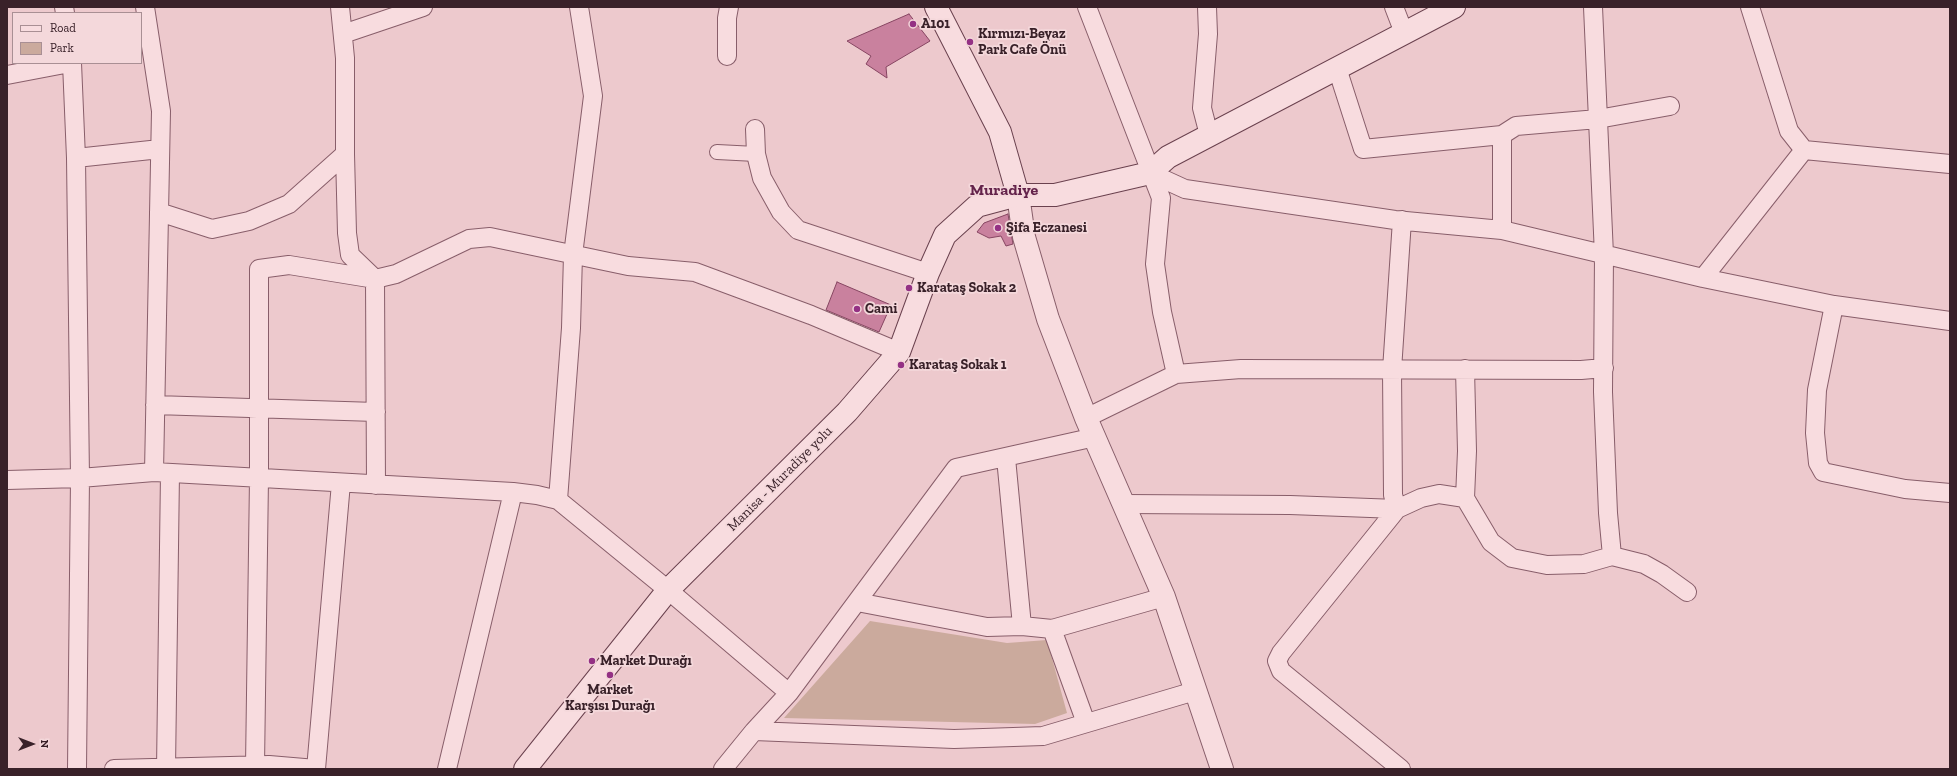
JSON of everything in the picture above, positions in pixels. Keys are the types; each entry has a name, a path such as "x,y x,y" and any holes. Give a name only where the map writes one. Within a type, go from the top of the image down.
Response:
{"main road":[{"path":"936,7 1000,132 1018,195 1024,237 1048,319 1090,427 1164,597 1222,769"},
{"path":"1150,173 1168,157 1454,7"},
{"name":"Manisa - Muradiye yolu","path":"526,769 668,590 848,412 899,352 928,273 945,235 977,206 1018,195 1055,195 1150,173"}],"street":[{"path":"145,7 161,111 155,405 162,473 166,768"},
{"path":"340,7 345,58 347,234 350,255 375,279 376,485"},
{"path":"343,34 422,7"},
{"path":"558,500 571,328 573,255 593,96 579,7"},
{"path":"727,56 727,18 729,7"},
{"path":"1087,7 1150,173 1161,198 1155,264 1162,312 1176,374"},
{"path":"1207,7 1208,34 1202,108 1209,136"},
{"path":"1394,7 1404,33"},
{"path":"1593,7 1604,255 1604,368 1608,513 1612,556"},
{"path":"1754,9 1789,131 1804,150 1950,164"},
{"path":"7,74 65,64"},
{"path":"71,64 76,158 80,478 76,769"},
{"path":"1337,68 1363,149 1502,135 1516,126 1598,119 1670,106"},
{"path":"755,129 756,154 762,178 771,197 781,212 798,230 928,273"},
{"path":"1502,135 1502,230"},
{"path":"76,158 160,150"},
{"path":"1703,278 1804,150"},
{"path":"717,152 756,154"},
{"path":"159,212 212,229 250,221 289,204 345,154"},
{"path":"1150,173 1185,188 1402,220 1502,230 1703,278 1834,305 1950,321"},
{"path":"1398,509 1393,495 1392,370 1402,220"},
{"path":"255,766 259,478 259,270 289,265 375,279 396,274 469,239 490,237 628,266 695,272 811,315 899,352"},
{"path":"1834,305 1817,390 1815,433 1818,463 1823,472 1905,489 1950,493"},
{"path":"723,769 754,731 789,693 956,468 1006,458 1090,427 1176,374 1241,369 1581,370 1604,368"},
{"path":"1465,369 1467,451 1465,498 1491,542 1512,558 1547,565 1584,564 1612,556 1644,564 1662,574 1687,592"},
{"path":"155,405 376,412"},
{"path":"1006,458 1022,626"},
{"path":"7,480 80,478 162,473 513,492 537,495 558,500 668,590 789,693"},
{"path":"114,769 255,766 316,769 341,483"},
{"path":"447,769 513,492"},
{"path":"1401,769 1281,671 1277,661 1281,653 1398,509 1421,498 1440,494 1465,498"},
{"path":"1124,504 1290,504 1398,509"},
{"path":"857,602 987,627 1022,626 1052,629 1164,597"},
{"path":"1052,629 1086,723"},
{"path":"754,731 954,739 1043,736 1195,690"}],"green space":[{"path":"870,621 1007,643 1047,640 1067,713 1035,724 784,718"}],"building":[{"path":"909,14 930,41 886,67 887,78 866,64 871,56 847,41"},
{"name":"Şifa Eczanesi","path":"1008,214 1013,244 1006,246 1001,236 989,238 977,232 984,223"},
{"name":"Cami","path":"837,282 891,305 879,332 826,310"}],"place":[{"name":"A101","path":"913,24"},
{"name":"Kırmızı-Beyaz Park Cafe Önü","path":"970,42"},
{"name":"Şifa Eczanesi","path":"998,228"},
{"name":"Karataş Sokak 2","path":"909,288"},
{"name":"Cami","path":"857,309"},
{"name":"Karataş Sokak 1","path":"901,365"},
{"name":"Market Durağı","path":"592,661"},
{"name":"Market Karşısı Durağı","path":"610,675"}],"district":[{"name":"Muradiye","path":"1004,190"}]}
